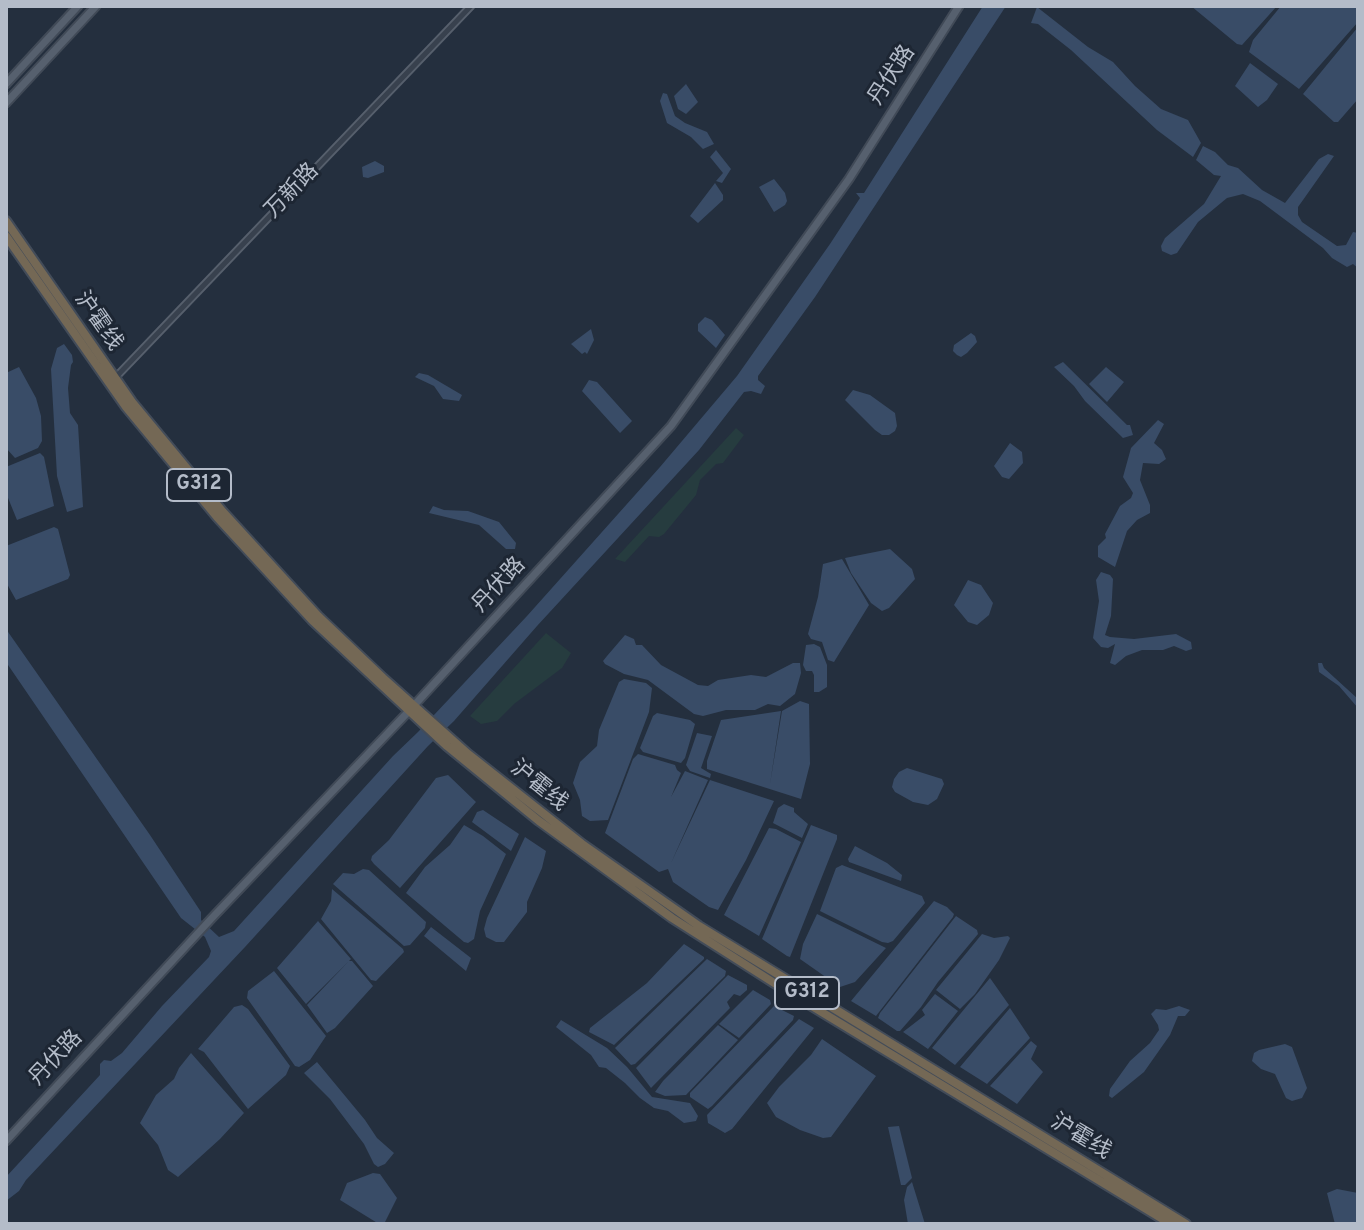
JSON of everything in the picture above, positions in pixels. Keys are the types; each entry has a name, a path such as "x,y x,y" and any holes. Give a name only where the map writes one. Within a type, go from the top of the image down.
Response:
{"highway":[{"name":"沪霍线","path":"6,221 115,378 175,456 315,618"},
{"name":"沪霍线","path":"6,236 151,439 217,517 315,618 411,709 549,829 672,918 782,988 1186,1224"},
{"name":"沪霍线","path":"1118,1187 1171,1224"}],"main road":[{"path":"6,84 78,6"},
{"path":"6,103 96,6"},
{"name":"丹伏路","path":"6,1141 671,426 849,179 959,6"}],"street":[{"name":"万新路","path":"115,378 471,6"}],"green space":[{"path":"736,428 744,435 723,463 716,464 700,480 696,495 664,534 649,536 625,562 615,559"},
{"path":"546,633 571,653 562,668 514,704 497,721 481,724 470,716"}],"water":[{"path":"983,6 1006,6 815,297 758,376 765,386 761,394 744,392 699,450 454,721 19,1191 6,1201 6,1177 100,1075 100,1064 122,1053 209,957 211,951 205,937 181,918 6,662 6,629 150,835 201,912 201,920 219,937 234,931 393,756 527,616 737,376 860,198 856,193 864,193"},
{"path":"1191,6 1277,6 1242,45"},
{"path":"1281,6 1358,6 1358,22 1299,89 1249,52 1253,40"},
{"path":"1037,7 1088,47 1113,62 1161,109 1188,120 1201,143 1193,157 1157,130 1071,50 1038,24 1031,23"},
{"path":"1358,27 1358,99 1338,122 1334,122 1303,94"},
{"path":"1250,63 1278,84 1258,107 1235,86"},
{"path":"686,84 698,102 686,114 678,109 674,96"},
{"path":"663,93 667,94 675,116 707,132 714,144 703,149 691,137 667,123 660,101"},
{"path":"1203,146 1215,152 1228,165 1238,168 1262,190 1285,203 1319,159 1328,154 1334,156 1298,207 1298,215 1302,222 1337,246 1346,245 1353,232 1358,233 1358,268 1353,264 1347,267 1332,258 1260,201 1243,194 1227,198 1198,222 1177,253 1171,255 1162,251 1165,238 1204,204 1221,176 1214,175 1196,160"},
{"path":"716,150 731,169 722,183 716,181 723,173 710,157"},
{"path":"375,161 384,166 384,172 363,177 362,167"},
{"path":"774,179 787,201 774,212 759,187"},
{"path":"715,183 723,200 698,223 690,216"},
{"path":"705,317 712,320 725,335 716,348 698,331 698,324"},
{"path":"591,329 594,340 587,354 582,354 571,344"},
{"path":"971,333 977,342 961,357 957,355 953,351 954,345"},
{"path":"64,344 73,362 68,388 70,413 78,425 83,507 67,512 57,476 51,369 57,348"},
{"path":"1063,362 1130,425 1133,435 1123,438 1085,401 1054,367"},
{"path":"19,367 36,398 41,416 42,441 38,448 15,458 6,448 6,373"},
{"path":"1106,367 1124,382 1107,402 1089,384"},
{"path":"419,373 462,395 459,401 443,399 434,386 415,377"},
{"path":"589,380 597,382 632,421 620,433 582,391"},
{"path":"853,390 870,395 895,413 895,431 882,435 875,430 845,400"},
{"path":"1158,420 1164,424 1154,443 1166,459 1159,464 1143,463 1140,480 1150,513 1137,520 1127,531 1115,567 1098,557 1098,546 1106,538 1105,534 1120,506 1133,493 1123,477 1131,448"},
{"path":"1010,443 1022,452 1023,463 1009,479 1002,477 994,466"},
{"path":"40,453 44,457 54,506 17,520 6,493 6,467"},
{"path":"433,506 444,510 468,511 499,522 516,543 515,549 506,549 479,525 429,513"},
{"path":"54,527 58,529 70,575 68,579 16,600 6,582 6,546"},
{"path":"890,549 912,569 915,579 889,608 882,611 871,603 845,558"},
{"path":"842,559 869,605 834,662 828,660 822,642 811,639 808,634 823,564"},
{"path":"1101,572 1113,579 1111,616 1105,635 1134,639 1176,634 1191,642 1192,649 1186,651 1174,646 1163,650 1142,650 1126,656 1115,665 1110,663 1115,644 1108,648 1101,647 1093,638 1099,601 1096,580"},
{"path":"968,580 981,585 993,603 989,615 977,625 968,622 954,605"},
{"path":"625,635 634,639 636,645 642,645 661,665 698,685 708,686 718,680 751,675 766,677 793,663 800,663 801,673 795,694 780,706 768,704 755,710 726,710 703,716 694,714 648,680 624,674 605,664 603,661"},
{"path":"806,645 820,647 827,665 827,687 819,692 814,692 812,671 806,671 803,665"},
{"path":"1318,663 1322,663 1358,699 1358,708 1339,686 1319,672"},
{"path":"624,679 646,683 652,688 649,712 608,820 590,821 582,816 573,783 580,762 597,746 599,730 619,682"},
{"path":"800,701 809,704 810,764 801,799 707,769 721,720 781,711 770,784 782,711"},
{"path":"657,713 690,720 695,724 681,763 643,752 640,748"},
{"path":"697,733 712,736 701,768 711,774 710,778 690,771 686,765"},
{"path":"638,754 675,765 681,773 671,797 685,771 708,780 671,863 710,780 774,801 718,910 673,882 668,869 659,872 605,833 633,759"},
{"path":"907,768 942,779 944,784 937,799 928,805 913,802 895,792 892,787 894,779"},
{"path":"448,775 476,802 400,888 374,864 372,856 389,840 436,778"},
{"path":"784,804 794,808 794,812 808,824 802,838 773,823 778,808"},
{"path":"483,810 519,834 511,851 472,822 477,812"},
{"path":"464,825 506,854 480,911 474,939 468,943 406,893 425,867 450,845"},
{"path":"811,825 837,835 837,839 790,957 762,939"},
{"path":"769,828 801,842 759,936 724,915"},
{"path":"525,837 546,851 542,868 527,902 527,912 504,942 496,942 486,937 484,929 487,918"},
{"path":"855,846 887,863 902,875 901,881 849,862"},
{"path":"842,865 922,896 925,903 893,941 882,942 820,911 836,868"},
{"path":"363,869 369,870 426,922 425,928 410,945 404,946 333,884 343,873 354,874"},
{"path":"332,889 403,949 404,952 376,981 371,980 321,919 331,901"},
{"path":"934,901 947,907 954,914 953,917 876,1016 851,1001"},
{"path":"817,914 886,948 855,982 840,987 800,959 803,944"},
{"path":"956,916 977,930 978,934 921,1007 897,1031 878,1018 880,1013"},
{"path":"318,921 351,959 306,1004 277,968"},
{"path":"431,927 471,958 466,971 424,936"},
{"path":"982,934 1010,938 999,960 960,1009 936,990"},
{"path":"684,944 704,959 614,1045 589,1032 590,1028 647,983"},
{"path":"707,959 726,971 725,976 631,1065 615,1048"},
{"path":"349,961 373,986 327,1033 307,1005"},
{"path":"274,971 326,1036 310,1060 299,1067 295,1066 247,998 248,991"},
{"path":"728,975 747,985 747,990 740,996 734,994 727,1002 730,1008 651,1088 636,1068"},
{"path":"990,978 1009,1005 955,1065 932,1048"},
{"path":"753,990 770,1000 771,1004 739,1038 719,1024"},
{"path":"935,994 958,1011 928,1049 903,1032 925,1015 922,1010"},
{"path":"242,1005 290,1066 286,1075 248,1109 204,1052 198,1049 234,1007"},
{"path":"774,1006 794,1016 793,1020 708,1109 690,1097 690,1093"},
{"path":"1179,1006 1190,1010 1185,1016 1178,1016 1170,1035 1144,1072 1112,1098 1109,1096 1110,1089 1130,1061 1159,1030 1151,1014 1156,1009"},
{"path":"1010,1008 1030,1038 987,1084 960,1067"},
{"path":"799,1019 814,1028 732,1129 725,1133 708,1123 707,1115"},
{"path":"561,1020 607,1048 652,1097 690,1103 698,1116 696,1121 684,1123 668,1111 654,1108 640,1098 606,1068 599,1067 591,1055 556,1027"},
{"path":"718,1025 738,1040 686,1095 665,1096 655,1092 663,1081"},
{"path":"822,1039 876,1076 831,1137 823,1138 776,1117 767,1103"},
{"path":"1031,1041 1037,1046 1031,1059 1043,1072 1017,1104 990,1086"},
{"path":"1285,1044 1292,1047 1307,1088 1302,1098 1292,1101 1286,1098 1275,1074 1261,1069 1252,1061 1254,1053 1259,1050"},
{"path":"191,1053 244,1113 178,1177 168,1170 158,1145 140,1123 156,1095 174,1079"},
{"path":"317,1062 377,1138 394,1153 385,1164 378,1167 374,1164 364,1144 330,1099 304,1073"},
{"path":"899,1126 912,1178 905,1185 901,1185 888,1127"},
{"path":"373,1173 380,1174 397,1198 384,1224 340,1200 347,1183"},
{"path":"912,1182 925,1224 908,1224 904,1200 907,1187"},
{"path":"1337,1189 1358,1193 1358,1224 1335,1224 1327,1193"}]}
